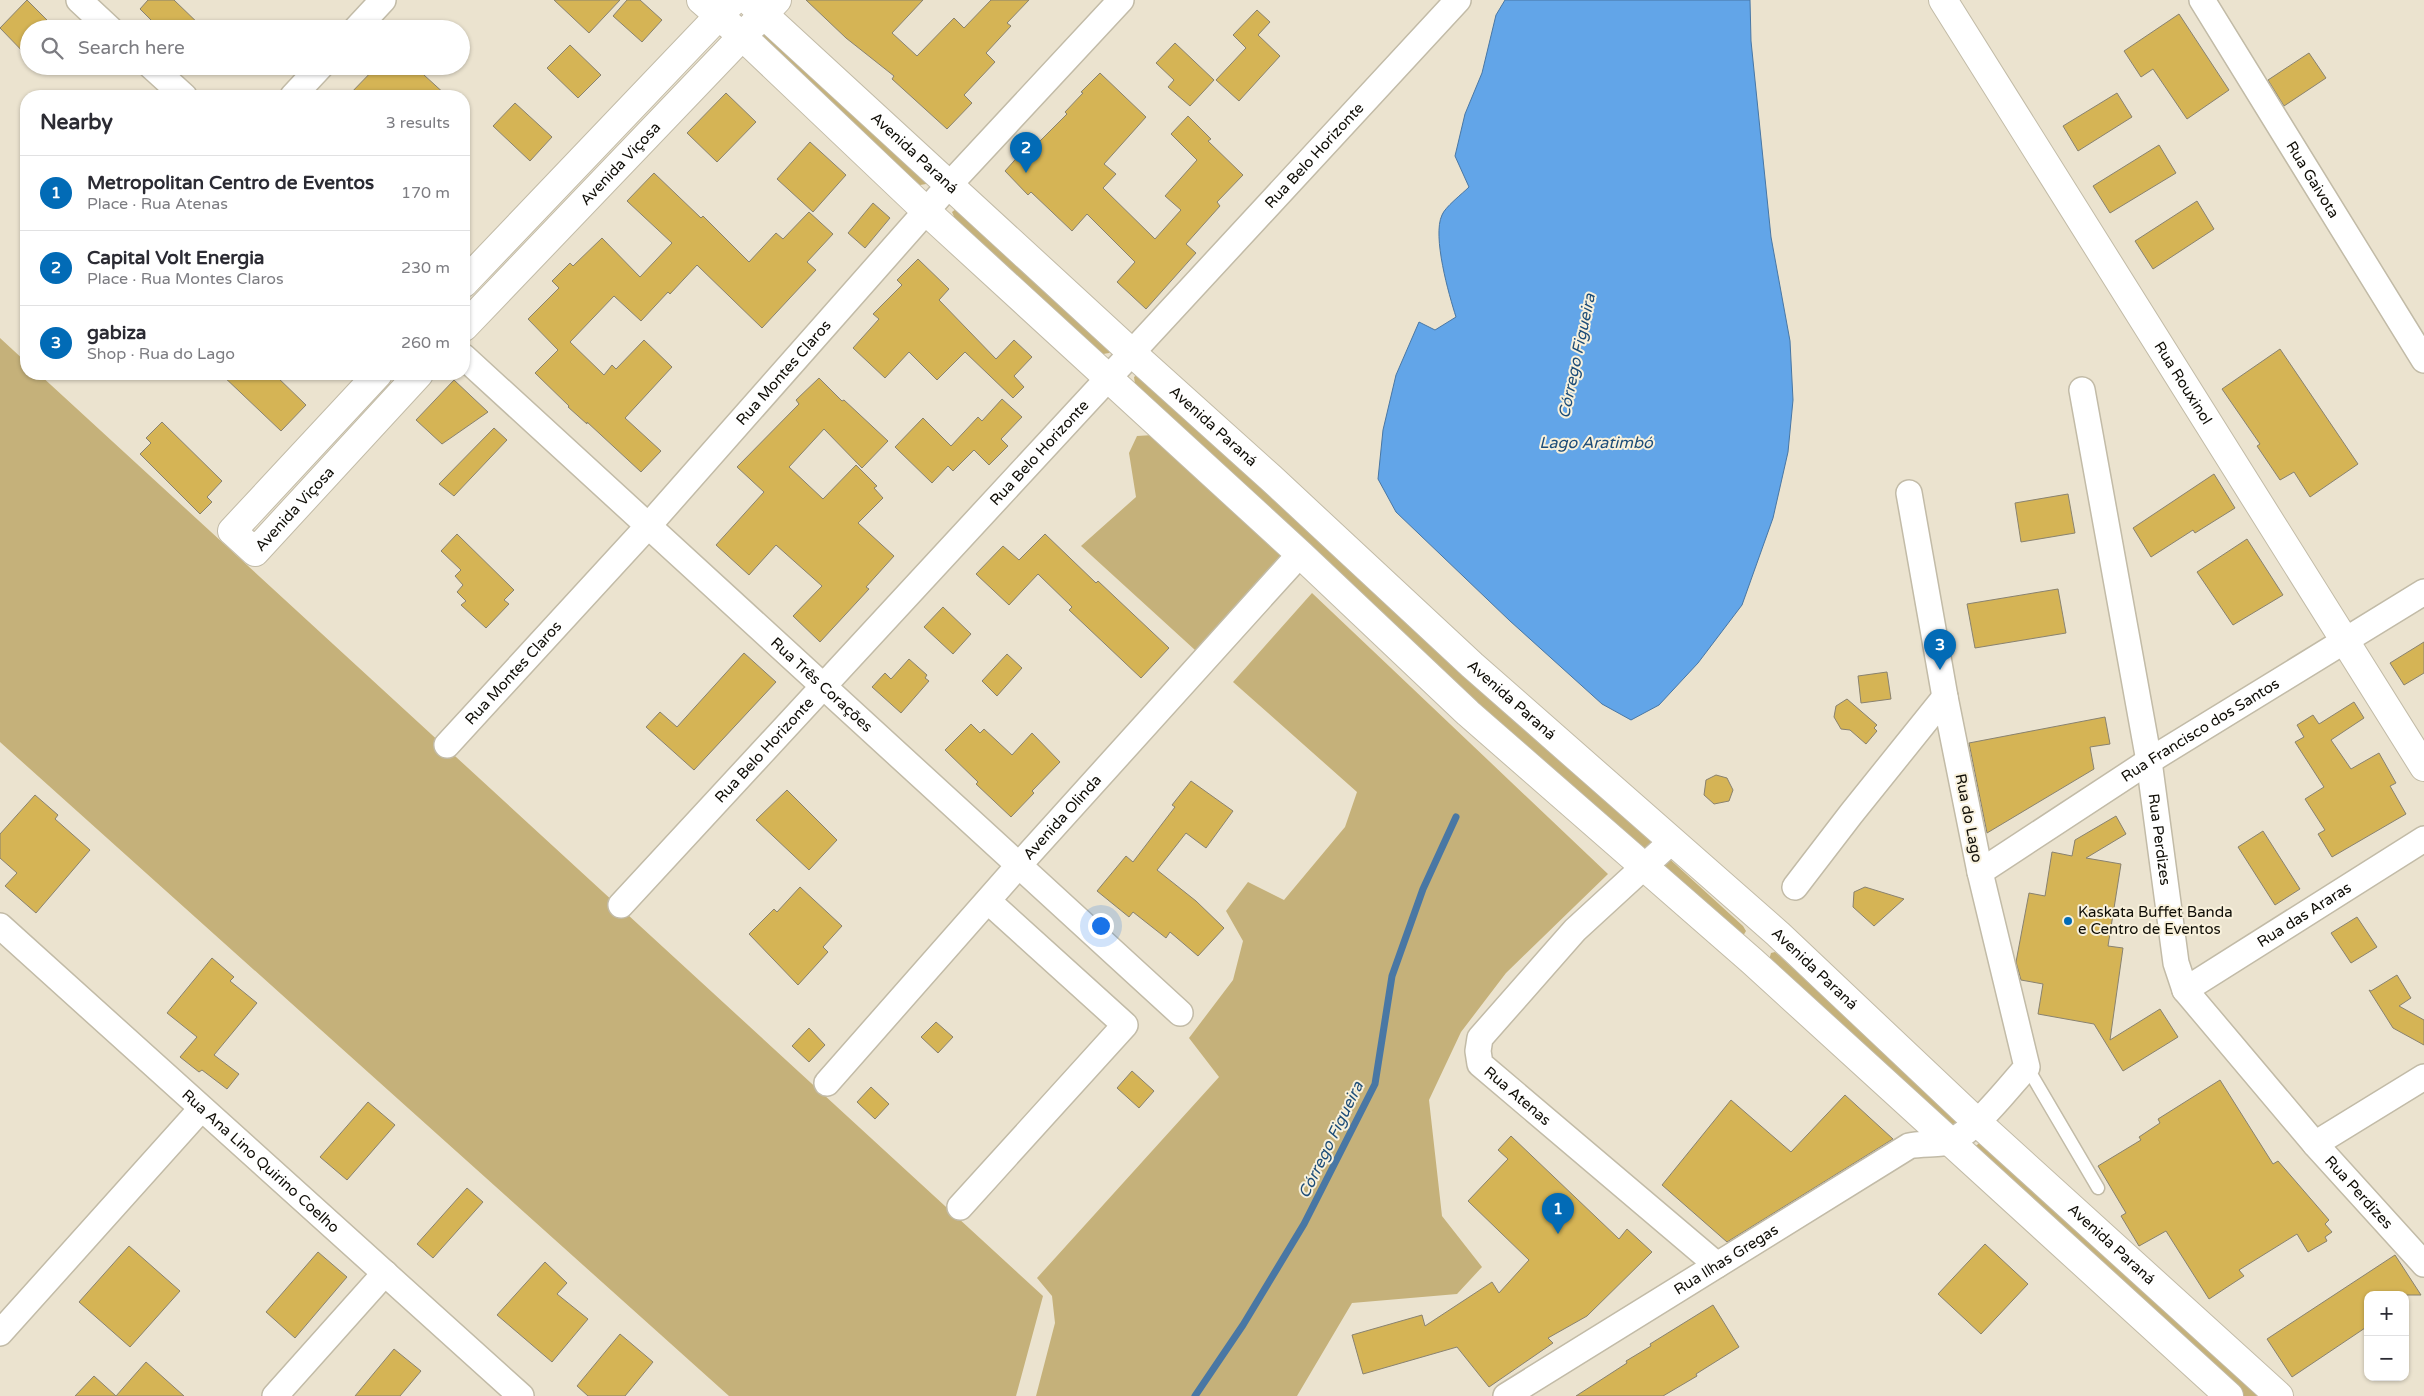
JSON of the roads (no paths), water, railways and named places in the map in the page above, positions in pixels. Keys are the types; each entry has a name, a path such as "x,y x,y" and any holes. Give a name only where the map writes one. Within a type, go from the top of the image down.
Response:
{"main road":[{"name":"Rua Rouxinol","path":"1944,0 2347,641 2424,767"},
{"name":"Avenida Paraná","path":"763,5 950,184 1131,352 1272,478 1472,665 1778,934 1977,1122 2279,1396"},
{"name":"Avenida Viçosa","path":"470,320 743,37 763,5"},
{"name":"Avenida Viçosa","path":"470,276 718,6"},
{"path":"718,6 743,37 926,211 1300,554 1468,713 1645,867 2229,1396"},
{"name":"Avenida Viçosa","path":"372,380 232,531 255,552 414,380"}],"street":[{"path":"79,0 100,20"},
{"path":"364,20 383,0"},
{"name":"Rua Montes Claros","path":"447,745 649,526 950,184 1121,0"},
{"name":"Rua Belo Horizonte","path":"621,905 1458,0"},
{"name":"Rua Gaivota","path":"2202,0 2424,360"},
{"path":"161,75 177,90"},
{"path":"298,90 312,75"},
{"name":"Rua Três Corações","path":"470,362 1180,1013"},
{"name":"Rua Perdizes","path":"2082,390 2150,761 2176,963 2185,990 2315,1144 2424,1264"},
{"name":"Rua do Lago","path":"1909,493 1945,697 1980,872 2027,1067"},
{"name":"Avenida Olinda","path":"827,1083 1019,865 1300,554"},
{"name":"Rua Francisco dos Santos","path":"1980,872 2150,761 2424,592"},
{"path":"1795,887 1945,697"},
{"name":"Rua das Araras","path":"2185,990 2424,839"},
{"name":"Rua Atenas","path":"1672,841 1568,937 1480,1038 1478,1051 1480,1064 1717,1265"},
{"path":"960,1207 1125,1025 988,901"},
{"name":"Rua Ana Lino Quirino Coelho","path":"4,938 201,1109 521,1396"},
{"path":"1950,1142 1977,1122 2027,1067"},
{"path":"2315,1144 2424,1077"},
{"path":"0,1333 201,1109"},
{"name":"Rua Ilhas Gregas","path":"1506,1396 1909,1146 1922,1142 1950,1142"},
{"path":"275,1396 385,1273"}],"lane":[{"path":"2027,1067 2098,1188"}],"water":[{"name":"Lago Aratimbó","path":"1505,0 1750,0 1751,41 1771,237 1790,341 1793,400 1788,452 1773,518 1742,605 1698,663 1659,705 1631,720 1602,704 1510,621 1396,512 1378,479 1383,430 1396,375 1419,322 1435,330 1456,317 1449,295 1440,251 1439,225 1446,208 1469,187 1455,156 1465,114 1482,73 1496,15"}],"waterway":[{"name":"Córrego Figueira","path":"1195,1396 1243,1325 1304,1224 1375,1084 1392,976 1423,889 1456,817"}],"place":[{"name":"Capital Volt Energia","path":"1026,173"},
{"name":"gabiza","path":"1940,670"},
{"name":"Kaskata Buffet Banda e Centro de Eventos","path":"2068,921"},
{"name":"Metropolitan Centro de Eventos","path":"1558,1234"}]}
